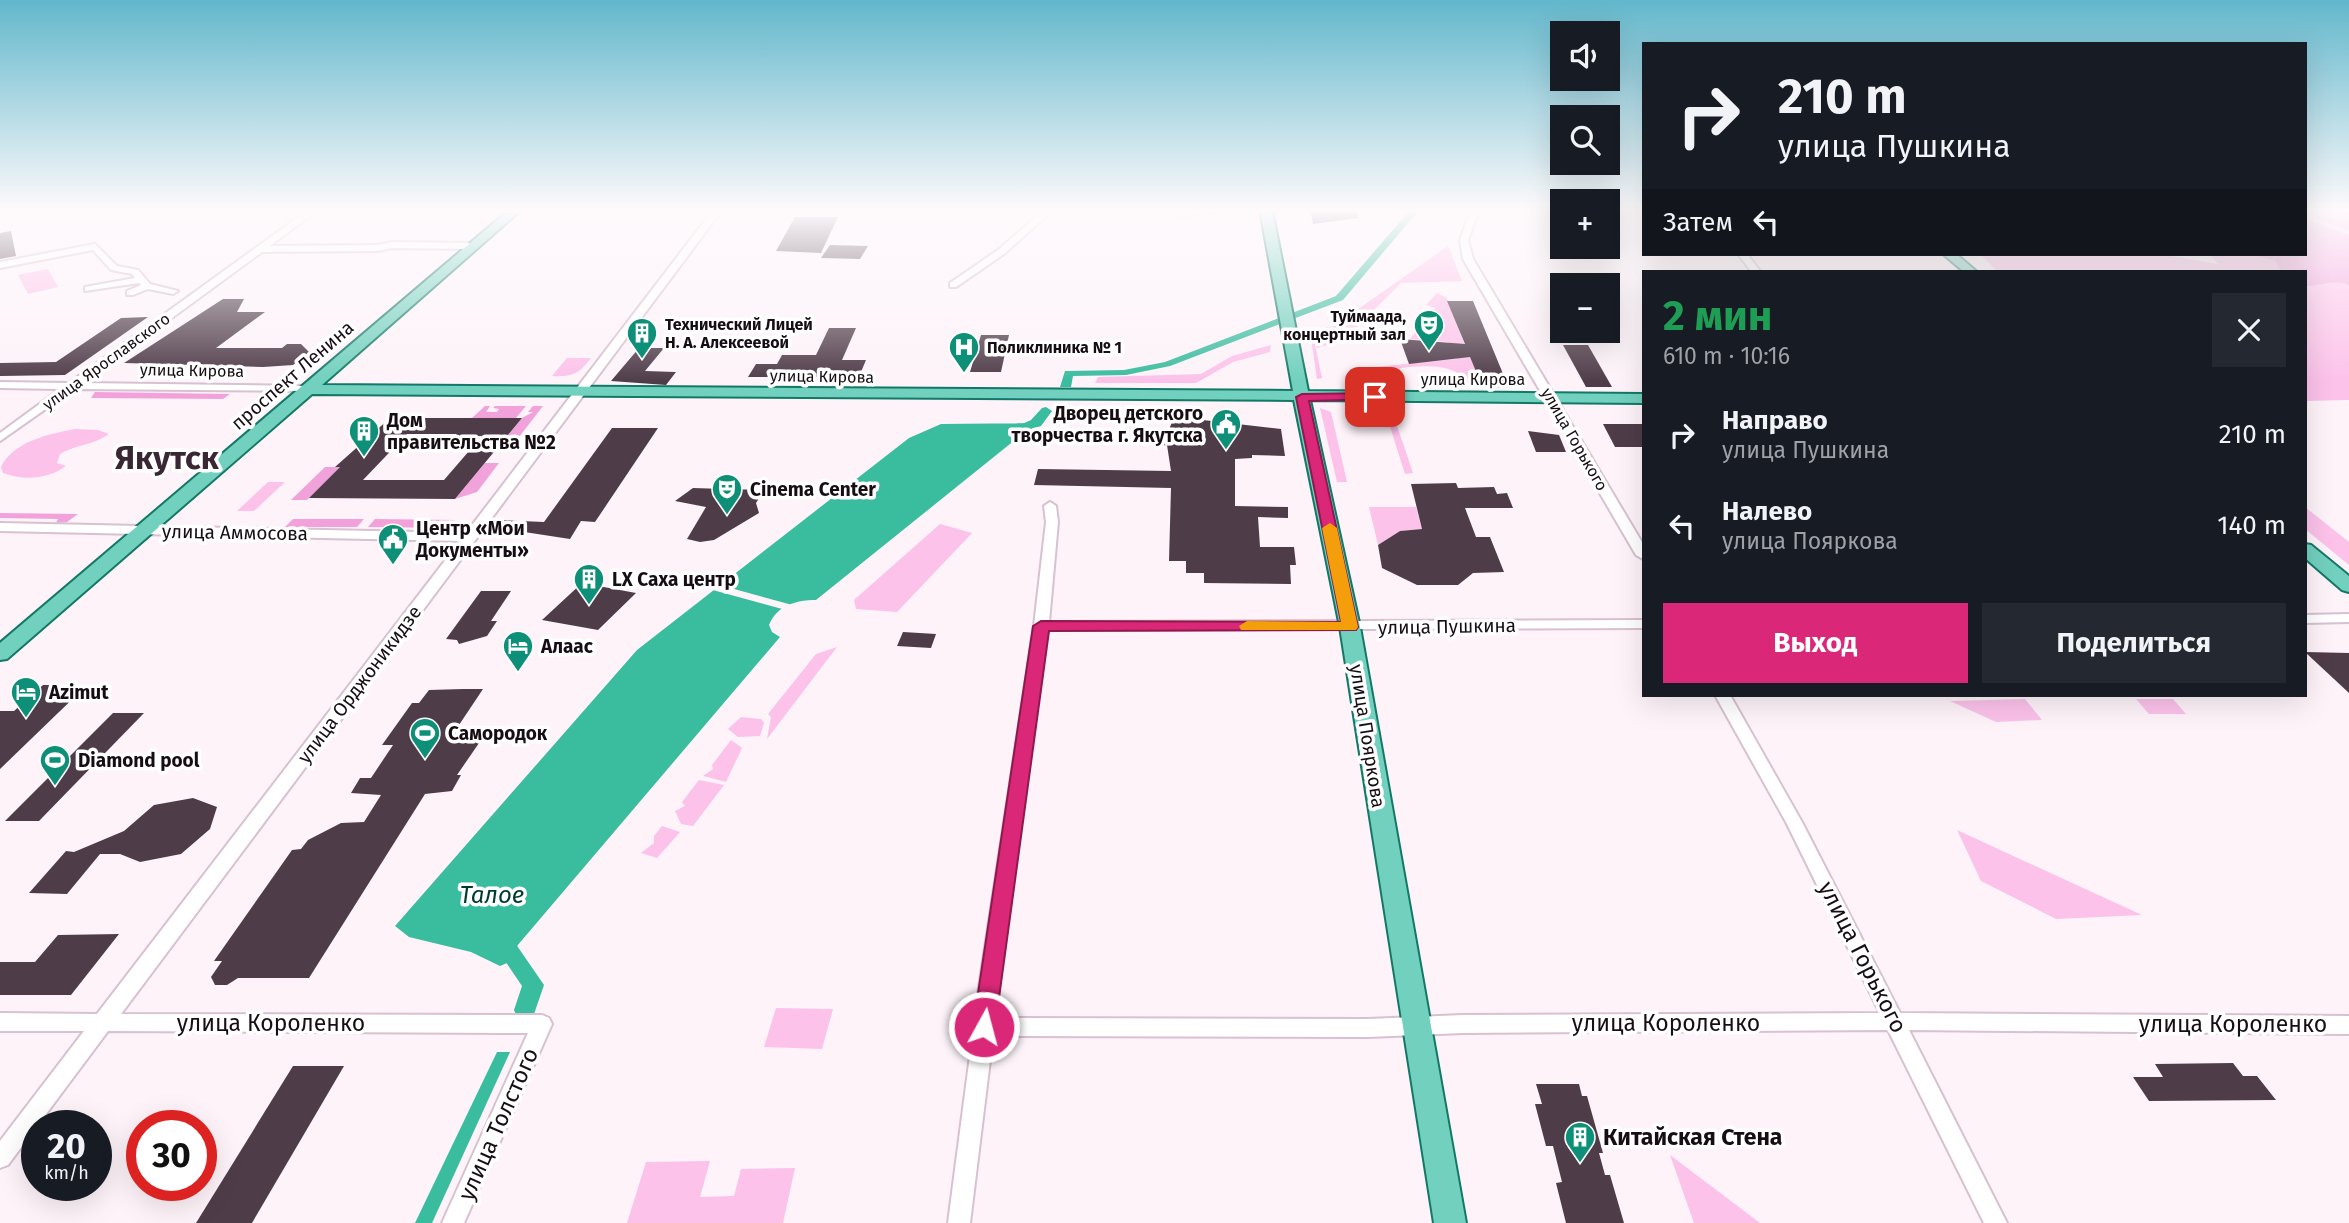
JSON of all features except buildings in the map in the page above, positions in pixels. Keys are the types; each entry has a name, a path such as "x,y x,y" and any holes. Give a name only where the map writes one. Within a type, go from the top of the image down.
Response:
{"main road":[{"name":"проспект Ленина","path":"0,654 450,267"},
{"name":"улица Пояркова","path":"1276,267 1350,627 1450,1223"},
{"name":"улица Кирова","path":"308,389 1642,398"},
{"path":"2307,551 2349,586"}],"street":[{"path":"113,267 135,272 143,283"},
{"name":"улица Ярославского","path":"0,438 235,267"},
{"name":"улица Орджоникидзе","path":"0,1158 675,267"},
{"path":"953,285 979,267"},
{"name":"улица Горького","path":"1473,267 1642,553"},
{"path":"130,293 143,283"},
{"path":"88,289 143,283 173,291"},
{"name":"улица Кирова","path":"0,385 308,389"},
{"path":"959,1223 1041,626 1052,522 1050,506"},
{"name":"улица Аммосова","path":"0,527 470,537"},
{"path":"2307,619 2349,618"},
{"name":"улица Пушкина","path":"1041,626 1642,624"},
{"name":"улица Горького","path":"1724,697 1796,824 1996,1223"},
{"name":"улица Короленко","path":"984,1027 1415,1027 1896,1021 2349,1025"},
{"name":"улица Короленко","path":"0,1022 542,1024"},
{"name":"улица Толстого","path":"453,1223 542,1024"}],"shaded area":[{"path":"1418,267 1456,267 1462,281 1401,283 1352,332 1336,332 1333,327 1315,333 1331,334 1333,343 1317,348 1313,335 1322,378 1317,379 1310,331 1334,326"},
{"path":"1993,267 2349,267 2349,400 2307,401 2307,270 1996,270"},
{"path":"2279,267 2349,267 2349,285 2337,282 2307,286 2307,270 2280,270"},
{"path":"48,269 58,287 28,294 18,275"},
{"path":"1437,293 1447,298 1466,348 1451,348 1448,342 1410,339 1435,308 1426,305"},
{"path":"1271,345 1270,352 1233,362 1196,383 1095,383 1098,377 1201,374 1232,356"},
{"path":"1469,354 1480,381 1506,381 1508,388 1470,388 1464,378 1454,371 1442,368 1429,366 1376,371 1375,367 1455,359"},
{"path":"567,358 591,358 583,368 574,373 552,376"},
{"path":"95,392 230,394 223,399 91,398"},
{"path":"485,406 490,406 486,412 497,412 499,409 493,408 495,406 526,406 516,418 472,418"},
{"path":"533,406 543,406 509,450 496,450 522,418 533,412 528,412"},
{"path":"1320,408 1331,412 1347,482 1337,482"},
{"path":"1385,411 1392,411 1413,473 1405,474"},
{"path":"75,429 98,430 109,434 60,454 57,463 66,466 52,474 27,478 3,473 1,467 7,458 23,445 44,436"},
{"path":"485,463 499,463 477,492 455,499"},
{"path":"325,467 340,467 307,500 291,500"},
{"path":"268,482 285,482 254,511 237,511"},
{"path":"1369,507 1416,507 1422,529 1400,531 1378,545"},
{"path":"2307,509 2349,542 2349,565 2307,531"},
{"path":"0,513 78,514 67,522 56,523 58,519 0,518"},
{"path":"293,519 364,519 357,527 285,527"},
{"path":"375,519 455,520 449,528 368,527"},
{"path":"940,524 972,533 897,612 856,609 854,600"},
{"path":"837,647 767,739 771,717 768,714 816,654"},
{"path":"2025,699 2042,720 1996,722 1950,701"},
{"path":"2136,699 2173,699 2186,714 2149,714"},
{"path":"741,717 761,719 764,723 760,736 738,737 728,729"},
{"path":"731,740 742,748 726,782 703,776 713,769 712,765"},
{"path":"699,780 724,785 693,826 681,824 675,811 685,806 682,802"},
{"path":"662,826 680,832 657,858 641,853 654,843 654,836"},
{"path":"1957,830 2142,915 2056,919 1981,881"},
{"path":"776,1008 833,1009 822,1049 764,1047"},
{"path":"1670,1155 1760,1223 1694,1223"},
{"path":"710,1161 700,1197 734,1196 741,1169 795,1168 783,1223 627,1223 646,1162"}],"water":[{"path":"1361,267 1371,267 1343,300 1170,366 1126,375 1073,376 1071,387 1060,387 1065,371 1124,370 1165,362 1336,296"},
{"name":"Талое","path":"1036,423 816,600 788,605 777,613 769,625 772,632 780,637 517,946 521,957 500,966 471,952 409,937 395,926 637,650 909,438 941,424"},
{"path":"497,1052 510,1052 432,1223 415,1223"}],"pier":[{"path":"716,584 796,606 786,610 709,589"}],"waterway":[{"path":"1017,429 1036,423 1046,411"},
{"path":"504,943 533,985 525,1010"}],"slow traffic":[{"path":"1247,626 1350,627 1330,528"}],"place":[{"name":"Туймаада, концертный зал","path":"1429,352"},
{"name":"Технический Лицей Н. А. Алексеевой","path":"642,360"},
{"name":"Поликлиника № 1","path":"964,374"},
{"name":"Дворец детского творчества г. Якутска","path":"1226,451"},
{"name":"Дом правительства №2","path":"364,458"},
{"name":"Cinema Center","path":"727,516"},
{"name":"Центр «Мои Документы»","path":"393,566"},
{"name":"LX Саха центр","path":"589,606"},
{"name":"Алаас","path":"518,673"},
{"name":"Azimut","path":"26,719"},
{"name":"Самородок","path":"425,760"},
{"name":"Diamond pool","path":"55,787"},
{"name":"Китайская Стена","path":"1580,1164"}],"district":[{"name":"Якутск","path":"167,457"}],"route":[{"path":"984,1027 1041,626 1350,627 1302,397 1375,397"}]}
